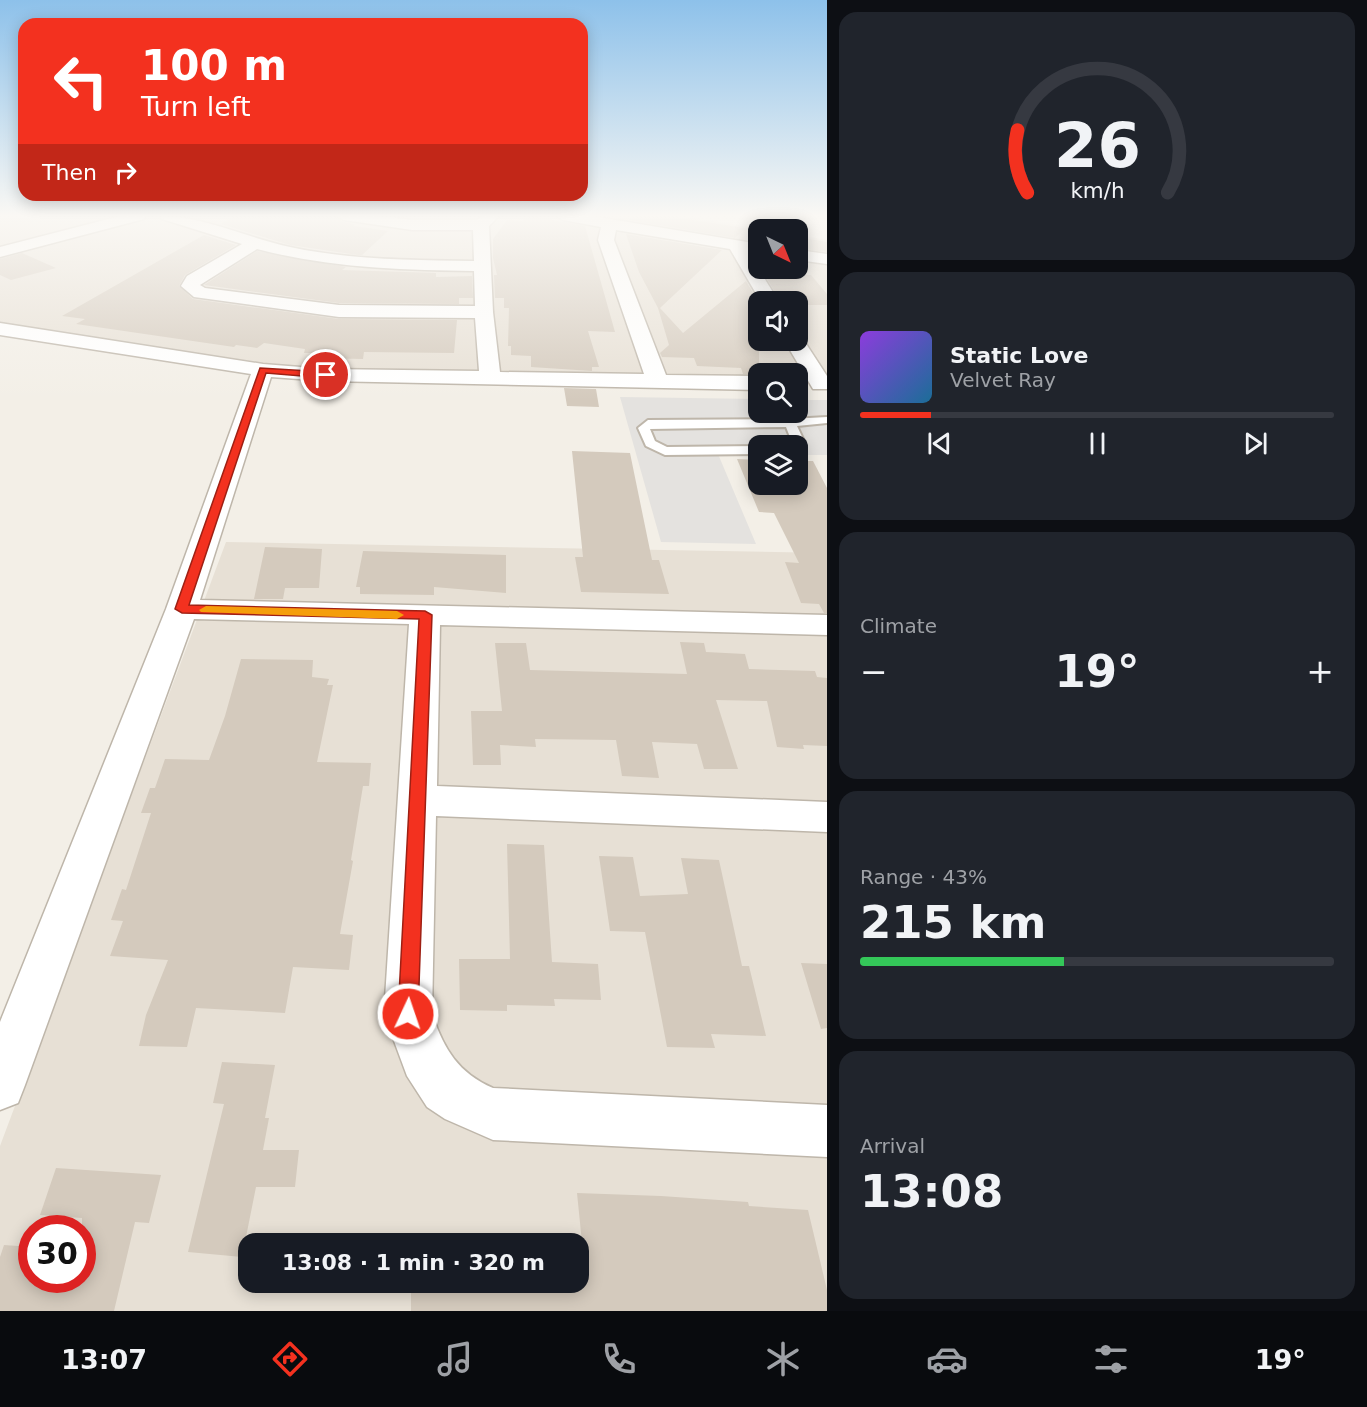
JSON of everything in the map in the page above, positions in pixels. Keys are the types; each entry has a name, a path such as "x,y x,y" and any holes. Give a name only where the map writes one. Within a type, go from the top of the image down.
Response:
{"street":[{"path":"198,277 190,286 200,293 339,311 484,312"},
{"path":"482,277 490,376"},
{"path":"620,277 657,380"},
{"path":"755,277 763,291"},
{"path":"0,329 263,370 326,375 748,382"},
{"path":"802,351 824,384"},
{"path":"0,1085 182,609 263,370"},
{"path":"808,383 824,384"},
{"path":"182,609 827,625"},
{"path":"425,615 408,1014 417,1041 435,1076 453,1095 492,1114 827,1131"},
{"path":"418,800 827,817"}],"lane":[{"path":"808,422 827,420"},
{"path":"748,450 665,451 650,443 644,428 648,424 790,423 795,435"}],"shaded area":[{"path":"0,277 808,279 808,277 827,277 827,381 808,380 808,363 748,363 748,379 266,368 0,325"},
{"path":"620,397 748,399 748,423 808,423 808,400 827,400 827,455 808,455 808,435 748,435 748,454 718,454 756,544 661,542"},
{"path":"226,542 827,553 827,1311 0,1311 0,1146"}],"building":[{"path":"5,277 22,277 11,280"},
{"path":"130,277 184,277 179,286 193,299 339,319 457,320 454,353 364,352 363,359 324,358 325,353 304,353 305,349 264,343 257,348 236,345 234,347 76,324 85,319 62,316"},
{"path":"216,277 472,277 473,298 459,298 459,304 339,303 204,285"},
{"path":"494,277 599,277 615,332 588,331 599,367 592,367 592,371 531,367 531,356 511,355 511,346 508,346 509,308 504,308 504,298 495,298"},
{"path":"642,277 693,277 660,308 683,333 746,281 752,291 748,291 748,351 759,351 759,363 748,363 748,374 743,374 741,368 697,366 694,358 662,357 660,353 669,345 658,308"},
{"path":"813,277 827,294 827,305 808,305 808,291 774,291 767,279"},
{"path":"564,388 596,389 599,407 567,406"},
{"path":"572,451 630,453 652,560 659,560 669,594 581,592 575,557 583,557"},
{"path":"737,459 748,460 748,486"},
{"path":"808,461 813,461 827,488 827,613 824,613 819,604 801,603 785,562 799,563 774,513 759,512 752,495 808,495"},
{"path":"265,547 322,549 319,588 285,588 283,599 254,599"},
{"path":"363,551 506,555 506,593 434,587 434,595 360,594 360,587 356,587"},
{"path":"680,642 704,643 706,652 745,654 749,669 815,671 817,677 827,678 827,746 803,745 804,749 777,747 767,701 716,700 738,769 704,769 697,744 652,742 659,778 622,776 616,740 535,739 536,747 500,745 501,765 473,765 471,711 502,711 495,643 526,643 530,670 687,674"},
{"path":"241,659 313,660 312,677 329,679 327,685 333,685 317,762 371,763 369,786 363,786 340,934 353,935 349,970 293,967 285,1013 196,1008 187,1047 139,1046 146,1015 168,960 110,956 123,921 111,920 122,889 126,890 151,813 141,813 150,788 155,788 165,759 209,760 225,716"},
{"path":"507,844 544,845 552,962 598,964 601,1000 554,999 555,1006 507,1005 507,1011 460,1010 459,959 510,959"},
{"path":"599,856 633,857 640,896 688,894 681,858 719,860 742,966 749,966 766,1036 711,1034 715,1048 667,1047 645,932 610,931"},
{"path":"801,963 827,964 827,1028 821,1029"},
{"path":"222,1062 275,1065 265,1118 269,1118 263,1150 299,1150 295,1187 256,1187 247,1233 238,1233 238,1257 188,1252 224,1104 213,1103"},
{"path":"56,1168 161,1175 149,1223 135,1222 114,1311 0,1311 0,1257 4,1245 18,1246 18,1293 96,1293 96,1215 40,1215"},
{"path":"577,1193 748,1202 749,1206 808,1210 827,1290 827,1311 411,1311 411,1293 589,1293 589,1233 581,1233"}],"slow traffic":[{"path":"206,610 397,615"}],"route":[{"path":"326,375 263,370 182,609 425,615 408,1014"}]}
